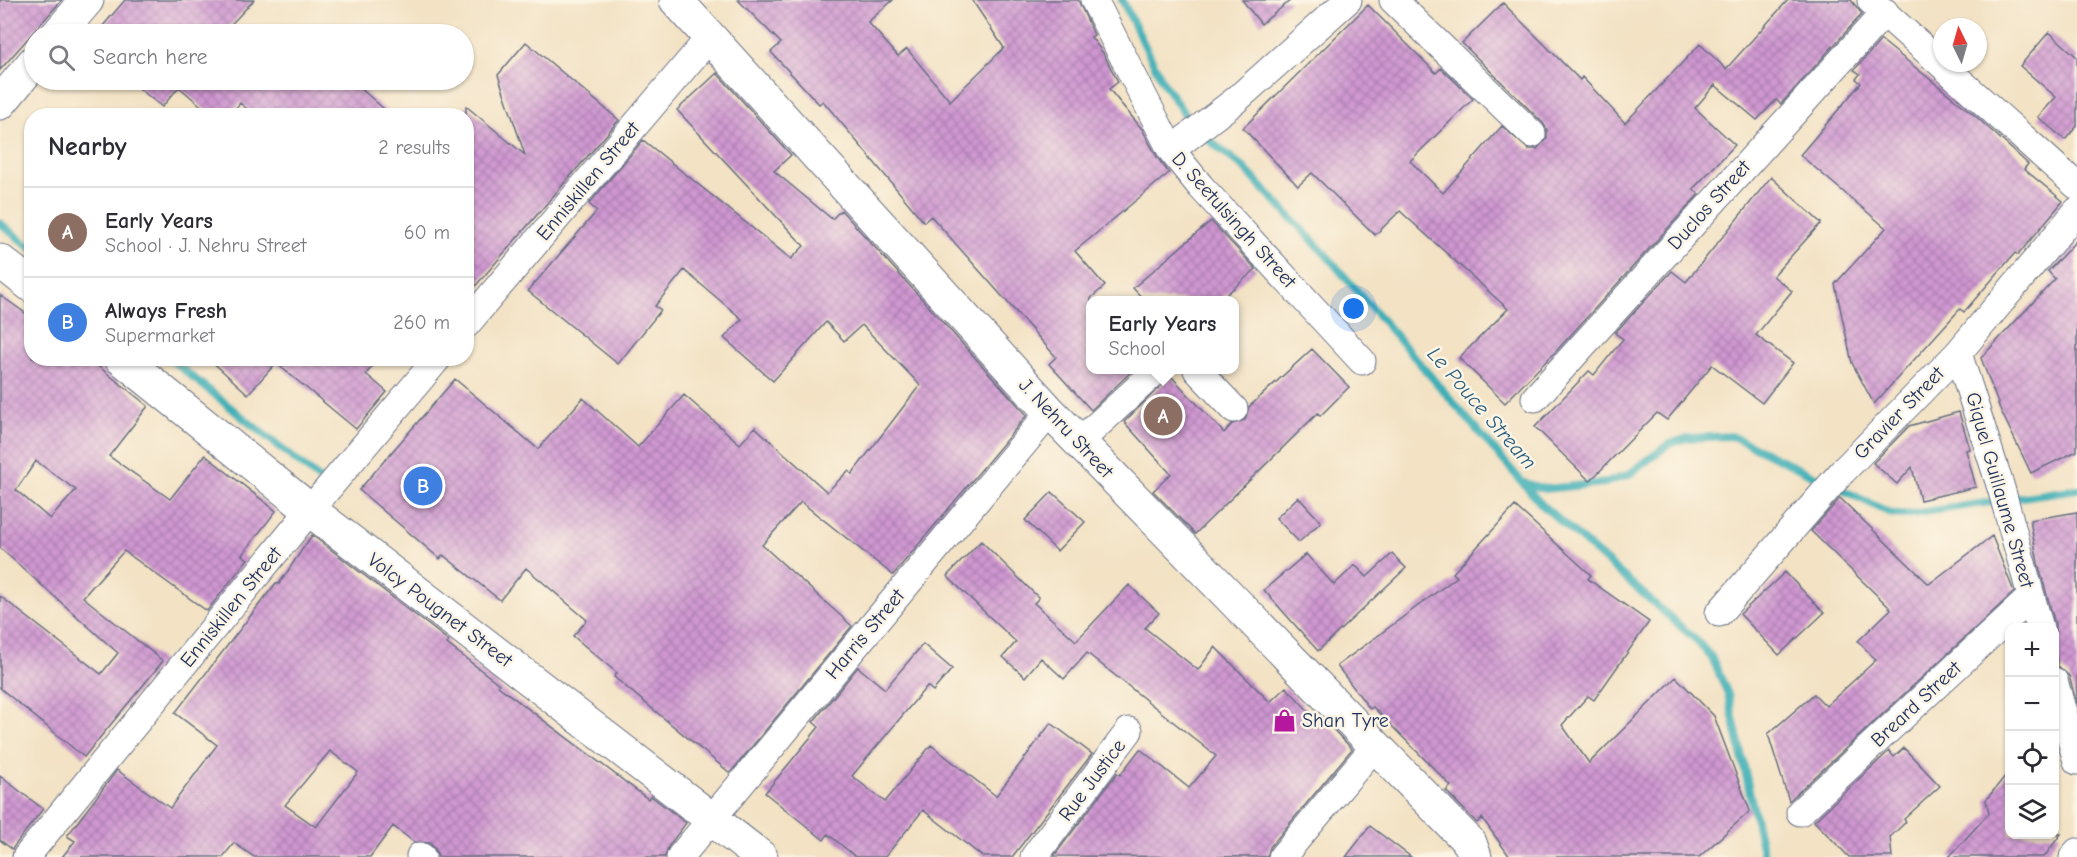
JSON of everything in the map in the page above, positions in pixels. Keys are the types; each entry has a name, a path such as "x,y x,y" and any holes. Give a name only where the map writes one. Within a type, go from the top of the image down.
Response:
{"main road":[{"path":"67,24 87,0"},
{"name":"J. Nehru Street","path":"676,0 1050,412 1376,746 1472,850"},
{"path":"0,103 24,74"},
{"path":"0,261 24,280"},
{"name":"Volcy Pougnet Street","path":"131,366 310,510 761,857"}],"street":[{"name":"D. Seetulsingh Street","path":"1094,0 1171,150 1201,187 1362,361"},
{"path":"1171,150 1236,100 1348,0"},
{"path":"1393,0 1532,134"},
{"path":"1877,6 2077,186"},
{"name":"Duclos Street","path":"1535,398 1877,6"},
{"name":"Enniskillen Street","path":"474,316 710,37"},
{"name":"Gravier Street","path":"1719,613 1842,471 1958,353 2077,211"},
{"name":"Giquel Guillaume Street","path":"1958,353 2001,488 2039,623"},
{"name":"Enniskillen Street","path":"26,857 310,510 431,366"},
{"path":"1079,442 1152,374"},
{"path":"1202,374 1234,409"},
{"name":"Harris Street","path":"680,857 1050,412"},
{"name":"Breard Street","path":"1800,812 2031,597"},
{"path":"2059,696 2077,761"},
{"name":"Rue Justice","path":"1034,857 1128,731"},
{"path":"1282,857 1376,746"},
{"path":"2073,857 2077,852"}],"building":[{"path":"0,0 62,0 41,24 24,24 24,43 0,70"},
{"path":"125,0 254,0 231,24 105,24"},
{"path":"738,0 893,0 868,22 898,56 907,49 950,101 1004,48 972,0 1078,0 1094,35 1091,37 1103,53 1118,82 1109,89 1142,129 1157,157 1169,173 1075,251 1105,286 1093,296 1086,296 1086,374 1129,374 1091,410 1049,364 1056,357 931,216 924,222 823,101 819,104 771,52 781,43"},
{"path":"1242,0 1291,0 1261,24"},
{"path":"1788,0 1851,0 1862,14 1781,104 1776,100 1757,120 1715,85 1695,108 1735,145 1693,189 1699,194 1558,349 1505,403 1459,358 1508,309 1400,211 1375,235 1312,173 1298,186 1243,128 1368,5 1436,73 1441,68 1473,99 1410,161 1443,193 1502,126 1528,149 1537,149 1547,138 1547,130 1543,123 1462,43 1503,3 1580,80 1582,77 1625,123 1700,44 1726,69"},
{"path":"2049,32 2077,57 2077,126 2065,140 2038,117 2056,97 2020,66"},
{"path":"1881,40 1972,113 2028,164 2024,169 2063,201 2018,255 2015,253 1964,312 1960,309 1874,404 1852,363 1835,284 1886,228 1800,155 1861,83 1856,79 1860,74 1854,70"},
{"path":"526,42 619,120 474,288 474,113 525,155 498,75"},
{"path":"717,73 791,155 774,171 832,219 841,210 1027,415 893,575 801,502 762,545 852,626 730,773 614,677 617,673 573,636 587,620 526,568 500,600 443,555 440,559 359,490 455,379 538,449 583,398 638,447 684,395 740,444 755,427 827,492 848,471 852,474 920,385 862,325 844,341 826,322 773,381 724,338 742,319 684,270 655,306 661,310 618,364 528,291 597,211 589,204 643,140 791,259 804,246 677,110"},
{"path":"141,90 176,90 162,107"},
{"path":"183,90 362,90 383,108 246,108 240,103 236,108 204,108"},
{"path":"1771,177 1821,223 1773,276 1792,291 1756,335 1793,363 1762,403 1712,365 1667,420 1657,413 1590,481 1535,427 1589,371 1594,375 1623,339 1615,333 1672,271 1686,282"},
{"path":"1211,221 1256,269 1225,296 1140,296 1133,288"},
{"path":"2077,240 2077,451 2031,473 2000,409 1981,358 2055,279 2048,271"},
{"path":"0,295 24,312 24,366 98,366 148,406 109,456 170,499 205,455 276,511 242,555 248,559 207,611 124,551 83,597 163,661 84,757 0,688 0,596 101,674 118,653 0,548","holes":["36,461 76,490 50,519 16,490"]},
{"path":"1312,349 1349,387 1320,416 1318,413 1195,534 1153,491 1171,474 1124,422 1171,376 1224,433 1232,424 1245,420 1249,407"},
{"path":"217,366 273,366 248,394"},
{"path":"280,366 372,366 366,374 387,392 356,429"},
{"path":"1959,412 1970,449 1966,450 1976,487 1920,500 1912,467 1897,484 1873,463 1909,426"},
{"path":"1052,492 1085,522 1057,551 1025,520"},
{"path":"1298,497 1321,522 1299,542 1276,518"},
{"path":"1840,498 1929,584 1992,536 2014,592 1789,801 1768,734 1814,694 1826,706 1876,660 1858,641 1891,609 1811,531"},
{"path":"1515,506 1591,575 1588,579 1649,622 1594,700 1588,696 1562,725 1589,763 1676,677 1714,716 1750,811 1699,857 1510,857 1482,818 1477,823 1446,791 1451,786 1373,707 1370,709 1337,666 1457,577 1453,573"},
{"path":"2077,512 2077,704 2069,676 2059,667 2059,623 2055,623 2038,563 2030,520"},
{"path":"312,535 449,641 447,644 499,684 498,686 648,799 651,796 686,823 668,847 665,857 438,857 430,843 414,842 393,826 370,857 254,857 234,843 223,857 62,857 75,841 67,836 117,770 170,808 217,745 175,713 276,583 279,584","holes":["330,751 358,772 316,827 285,805"]},
{"path":"981,541 1039,598 1034,603 1076,641 1129,585 1159,613 1145,628 1198,670 1215,647 1270,702 1286,687 1320,723 1324,720 1352,749 1270,847 1267,857 1054,856 1117,773 1120,775 1140,749 1189,788 1216,756 1087,653 1064,679 1041,658 1025,677 1003,657 1016,642 947,576"},
{"path":"1306,554 1334,585 1355,565 1367,577 1392,554 1406,568 1318,651 1264,590"},
{"path":"1785,572 1824,613 1779,655 1740,614"},
{"path":"923,644 952,669 933,691 927,686 852,776 885,802 931,745 996,796 1051,723 1092,754 1012,857 983,857 923,810 885,857 856,857 828,834 824,840 765,793 819,727 813,722 858,667 885,689"},
{"path":"1904,748 1940,786 1904,819 1906,822 1890,837 1892,857 1849,857 1814,821 1889,751 1894,757"},
{"path":"0,776 43,809 12,849 0,840"},
{"path":"2005,776 2005,839 2057,839 2044,857 1949,857 1989,813 1986,800"},
{"path":"1370,826 1411,857 1346,857"}],"waterway":[{"name":"Le Pouce Stream","path":"1122,0 1164,84 1195,129 1244,168 1327,256 1541,504 1696,640 1712,658 1728,694 1764,857"},
{"path":"0,223 24,242"},
{"path":"179,366 318,478"},
{"path":"1522,482 1545,489 1605,483 1628,475 1669,444 1688,438 1732,436 1892,514 1905,515 1998,501"},
{"path":"2010,499 2077,489"}],"place":[{"name":"Early Years","path":"1163,416"},
{"name":"Always Fresh","path":"423,486"},
{"name":"Shan Tyre","path":"1284,720"}]}
